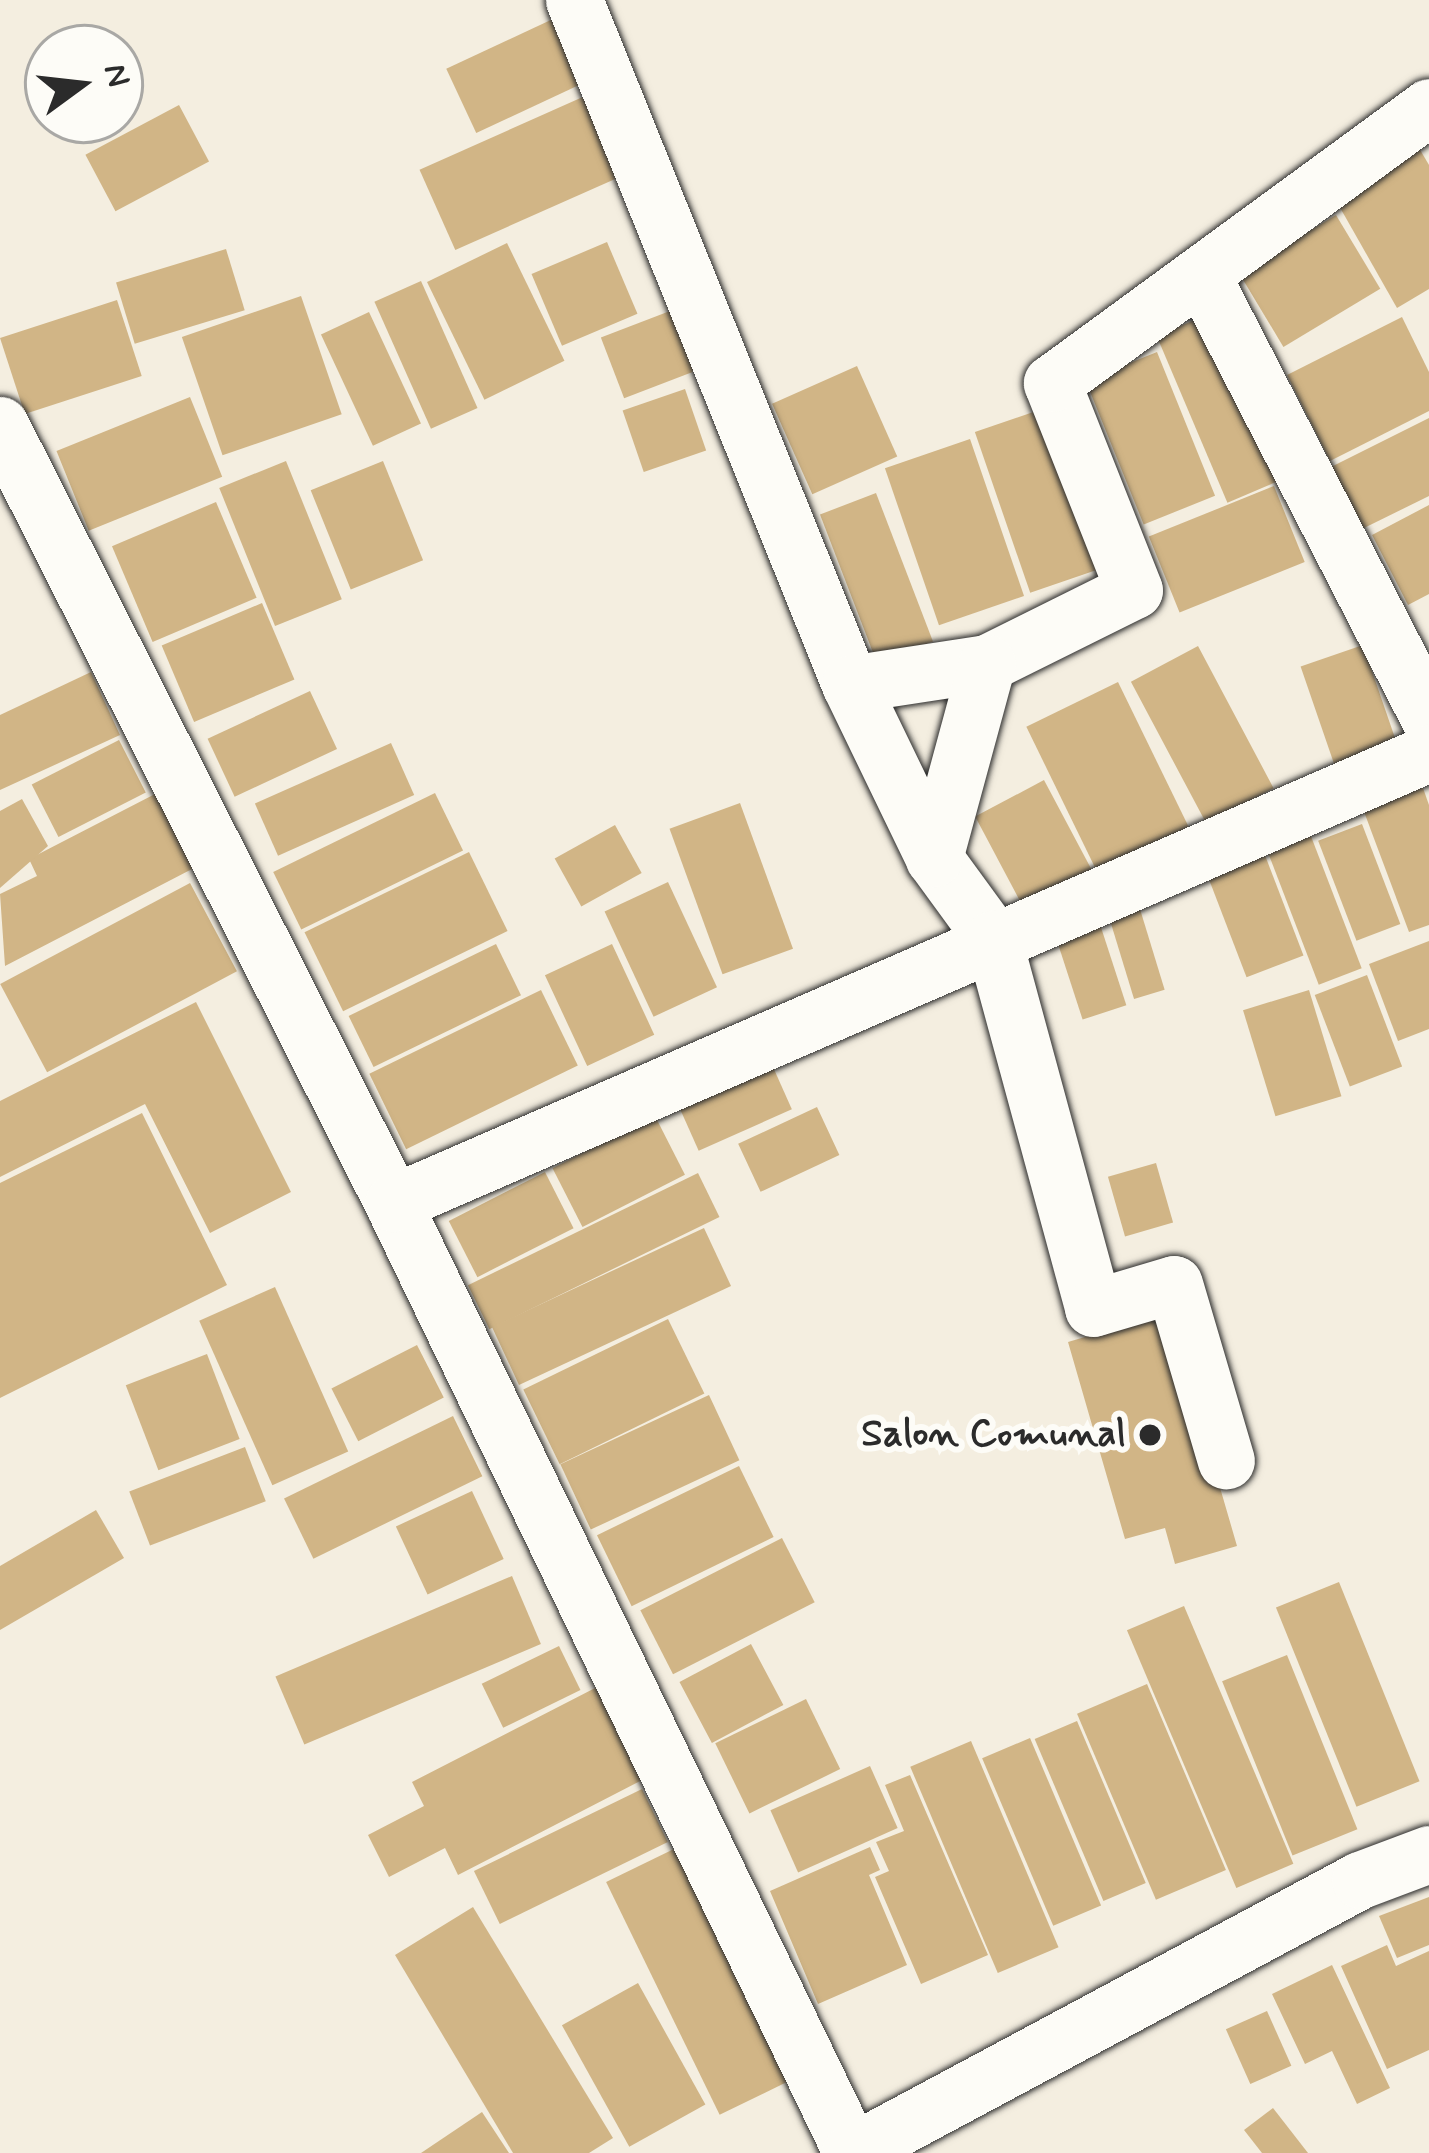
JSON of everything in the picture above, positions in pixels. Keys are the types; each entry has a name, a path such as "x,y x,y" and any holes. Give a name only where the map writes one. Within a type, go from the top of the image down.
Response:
{"street":[{"path":"574,0 850,684 934,858 993,939 1093,1308 1174,1284 1226,1461"},
{"path":"850,684 987,663 1134,590 1052,383 1203,278 1429,107"},
{"path":"1203,278 1429,718"},
{"path":"0,425 393,1203 851,2152 1360,1880 1429,1853"},
{"path":"934,858 987,663"},
{"path":"393,1203 1429,753"}],"building":[{"path":"555,18 585,82 476,133 446,69"},
{"path":"594,92 630,172 455,250 420,170"},
{"path":"179,105 209,162 115,211 85,155 106,144 144,144 144,124"},
{"path":"1419,148 1429,165 1429,289 1397,308 1334,197"},
{"path":"1336,215 1380,289 1283,347 1239,273"},
{"path":"607,242 637,314 562,346 532,274"},
{"path":"507,243 564,361 484,400 427,282"},
{"path":"226,249 245,310 135,344 116,283"},
{"path":"421,281 478,408 431,429 374,302"},
{"path":"301,296 342,414 223,455 182,337"},
{"path":"117,300 142,376 25,414 0,338"},
{"path":"683,306 706,367 624,398 601,338"},
{"path":"369,312 421,423 373,446 321,334"},
{"path":"1211,313 1282,480 1227,503 1157,336"},
{"path":"1402,317 1429,372 1429,411 1330,461 1287,375"},
{"path":"1157,352 1215,496 1144,525 1086,381"},
{"path":"857,366 897,456 812,494 772,404"},
{"path":"685,389 706,450 644,472 623,410"},
{"path":"190,397 222,477 89,531 56,451"},
{"path":"1042,409 1097,570 1030,593 975,432"},
{"path":"1429,418 1429,496 1362,529 1331,467"},
{"path":"970,439 1024,596 939,625 885,468"},
{"path":"286,461 342,599 275,626 219,488"},
{"path":"383,461 423,560 351,589 311,490"},
{"path":"1274,486 1305,562 1180,613 1149,537"},
{"path":"876,493 933,641 877,663 820,515"},
{"path":"216,502 257,598 153,642 112,546"},
{"path":"1429,505 1429,594 1408,605 1372,535"},
{"path":"262,603 294,679 194,722 162,646"},
{"path":"1363,645 1397,742 1334,764 1301,666"},
{"path":"1198,646 1274,788 1206,824 1131,682"},
{"path":"91,672 120,735 0,790 0,715"},
{"path":"1118,682 1190,830 1099,875 1026,727"},
{"path":"310,691 337,749 235,797 208,739"},
{"path":"119,740 146,793 58,837 32,784"},
{"path":"391,743 414,795 278,856 255,804"},
{"path":"1417,771 1429,805 1429,925 1409,932 1357,793"},
{"path":"1044,780 1091,869 1023,906 975,817"},
{"path":"435,793 463,851 301,929 273,872"},
{"path":"155,794 194,868 5,966 0,894 37,876 29,859"},
{"path":"22,799 48,846 0,888 0,811"},
{"path":"740,803 793,949 723,974 670,829"},
{"path":"1304,818 1362,968 1319,985 1261,834"},
{"path":"1362,824 1400,924 1356,941 1318,841"},
{"path":"615,825 642,873 581,907 555,858"},
{"path":"1263,850 1303,955 1247,977 1206,872"},
{"path":"469,852 508,931 343,1011 305,932"},
{"path":"668,882 717,987 654,1017 605,912"},
{"path":"190,883 237,971 47,1072 0,984"},
{"path":"1136,896 1165,990 1134,999 1105,905"},
{"path":"1097,915 1126,1005 1083,1020 1053,929"},
{"path":"1429,941 1429,1029 1398,1041 1369,964"},
{"path":"496,944 521,995 374,1067 349,1016"},
{"path":"612,944 654,1035 587,1066 545,975"},
{"path":"1367,975 1402,1066 1350,1087 1315,995"},
{"path":"541,990 578,1065 406,1149 369,1074"},
{"path":"1309,990 1341,1096 1275,1116 1243,1010"},
{"path":"196,1002 291,1192 210,1233 145,1104 0,1177 0,1101"},
{"path":"765,1049 792,1109 699,1151 672,1090"},
{"path":"817,1107 839,1155 761,1192 738,1144"},
{"path":"142,1113 227,1285 0,1398 0,1183"},
{"path":"655,1116 685,1175 582,1227 553,1168"},
{"path":"1156,1163 1173,1223 1125,1236 1108,1177"},
{"path":"545,1172 574,1228 477,1277 449,1221"},
{"path":"698,1173 719,1217 489,1329 468,1285"},
{"path":"704,1228 731,1286 519,1385 492,1327"},
{"path":"275,1287 348,1451 272,1485 199,1321"},
{"name":"Salon Comunal","path":"1169,1312 1237,1546 1175,1564 1165,1528 1125,1539 1068,1342"},
{"path":"668,1319 704,1394 560,1464 523,1390"},
{"path":"417,1345 444,1398 358,1441 331,1389"},
{"path":"207,1354 240,1439 158,1470 126,1385"},
{"path":"709,1395 739,1460 591,1530 560,1464"},
{"path":"453,1416 482,1476 313,1559 284,1498"},
{"path":"245,1447 266,1501 150,1546 129,1491"},
{"path":"739,1466 774,1537 632,1606 597,1535"},
{"path":"472,1491 504,1559 428,1594 396,1526"},
{"path":"96,1510 124,1558 0,1630 0,1566"},
{"path":"782,1538 815,1602 673,1674 640,1610"},
{"path":"512,1576 541,1644 304,1745 275,1676"},
{"path":"1339,1582 1420,1781 1356,1807 1276,1607"},
{"path":"1184,1606 1293,1864 1236,1888 1127,1630"},
{"path":"751,1644 783,1705 712,1743 679,1682"},
{"path":"559,1646 580,1690 503,1728 482,1684"},
{"path":"1287,1655 1357,1829 1293,1856 1222,1681"},
{"path":"1147,1684 1226,1870 1156,1900 1077,1714"},
{"path":"599,1686 646,1778 458,1875 445,1848 389,1877 368,1835 424,1806 412,1782"},
{"path":"806,1699 840,1769 749,1813 715,1743"},
{"path":"1077,1721 1146,1883 1103,1901 1035,1739"},
{"path":"1030,1738 1101,1906 1053,1926 982,1758"},
{"path":"971,1741 1059,1947 998,1973 910,1767"},
{"path":"870,1766 898,1828 798,1872 770,1810"},
{"path":"910,1775 988,1955 921,1984 875,1877 889,1871 876,1842 904,1831 885,1785"},
{"path":"642,1789 668,1842 500,1924 474,1871"},
{"path":"678,1847 792,2080 720,2115 606,1882"},
{"path":"870,1847 880,1870 869,1875 907,1965 818,2004 770,1891"},
{"path":"1429,1897 1429,1945 1397,1958 1379,1916"},
{"path":"473,1907 613,2138 589,2153 513,2153 395,1955"},
{"path":"1387,1945 1396,1966 1429,1951 1429,2050 1387,2069 1341,1966"},
{"path":"1332,1965 1390,2088 1357,2104 1332,2051 1305,2064 1272,1994"},
{"path":"638,1983 705,2105 629,2147 562,2025"},
{"path":"1267,2011 1291,2066 1250,2084 1226,2029"},
{"path":"1273,2108 1308,2153 1262,2153 1244,2130"},
{"path":"482,2112 509,2153 421,2153"}],"place":[{"name":"Salon Comunal","path":"1150,1435"}]}
